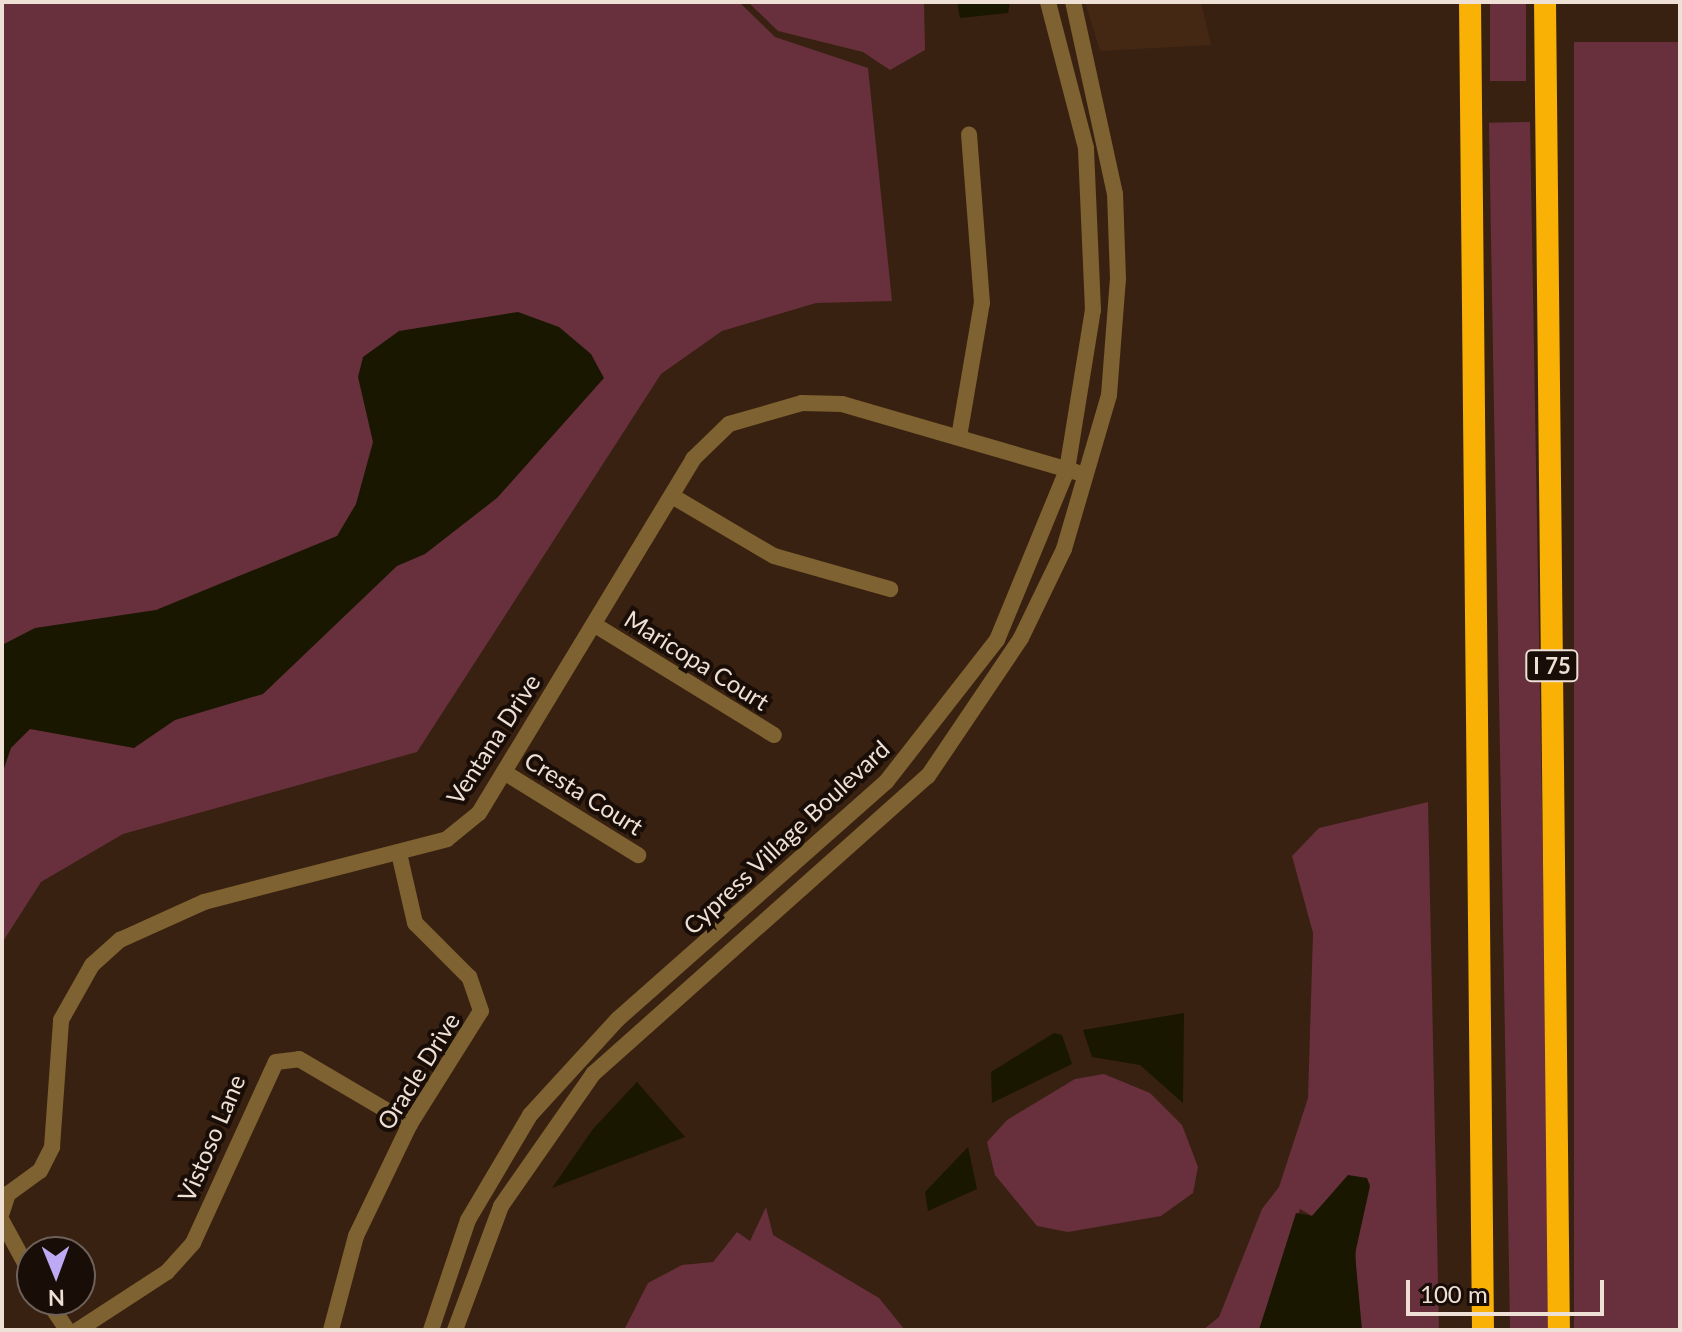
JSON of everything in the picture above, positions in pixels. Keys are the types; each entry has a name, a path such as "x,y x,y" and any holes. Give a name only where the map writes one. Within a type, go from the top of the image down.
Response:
{"highway":[{"path":"1470,2 1483,1330"},
{"name":"I 75","path":"1545,2 1559,1330"}],"street":[{"name":"Cypress Village Boulevard","path":"431,1330 468,1220 530,1115 618,1019 886,782 950,709 997,640 1067,470 1087,369 1094,231 1086,148 1048,2"},
{"name":"Cypress Village Boulevard","path":"455,1330 501,1206 593,1074 928,776 1021,638 1089,476 1109,395 1118,279 1115,194 1073,2"},
{"path":"959,437 982,303 969,134"},
{"name":"Ventana Drive","path":"2,1212 8,1194 40,1171 52,1147 61,1020 92,965 120,940 218,897 447,839 479,813 693,459 729,424 763,410 842,404 1089,476"},
{"path":"672,496 774,556 890,589"},
{"name":"Maricopa Court","path":"595,625 774,735"},
{"name":"Cresta Court","path":"504,772 638,855"},
{"name":"Oracle Drive","path":"331,1330 356,1236 410,1124 481,1011 469,977 415,923 399,853"},
{"name":"Vistoso Lane","path":"78,1330 167,1272 193,1243 276,1062 299,1059 410,1124"},
{"path":"2,1221 16,1247"}],"shaded area":[{"path":"2,2 739,2 775,37 868,68 892,301 816,303 722,331 661,374 417,752 123,834 41,882 2,943"},
{"path":"748,2 924,2 925,50 890,70 863,52 778,31"},
{"path":"957,2 1010,2 1008,13 960,18"},
{"path":"1085,2 1201,2 1211,45 1100,51"},
{"path":"1490,2 1526,2 1526,81 1490,81"},
{"path":"1574,42 1680,42 1680,1330 1574,1330"},
{"path":"1530,122 1551,1330 1510,1330 1489,123"},
{"path":"518,312 559,327 591,354 604,378 497,498 425,554 397,566 263,694 175,720 134,748 30,729 11,748 2,774 2,645 35,628 156,610 337,536 356,504 373,442 358,377 363,357 399,331"},
{"path":"1428,802 1439,1330 1362,1330 1355,1297 1357,1178 1349,1176 1312,1216 1300,1209 1259,1330 1203,1330 1219,1317 1262,1209 1279,1187 1308,1098 1313,933 1292,856 1319,828"},
{"path":"1184,1013 1183,1103 1140,1065 1092,1057 1083,1030"},
{"path":"1054,1033 1062,1035 1072,1064 992,1103 991,1072"},
{"path":"1104,1074 1150,1093 1182,1125 1198,1167 1193,1193 1161,1216 1068,1232 1037,1226 995,1175 987,1142 1007,1120 1075,1079"},
{"path":"637,1082 685,1137 552,1188 593,1129"},
{"path":"968,1147 977,1189 928,1211 925,1192"},
{"path":"1348,1175 1367,1178 1370,1186 1355,1254 1362,1330 1259,1330 1296,1213 1312,1216"},
{"path":"766,1207 773,1235 879,1298 905,1330 624,1330 648,1283 682,1265 713,1262 737,1232 750,1241"}]}
